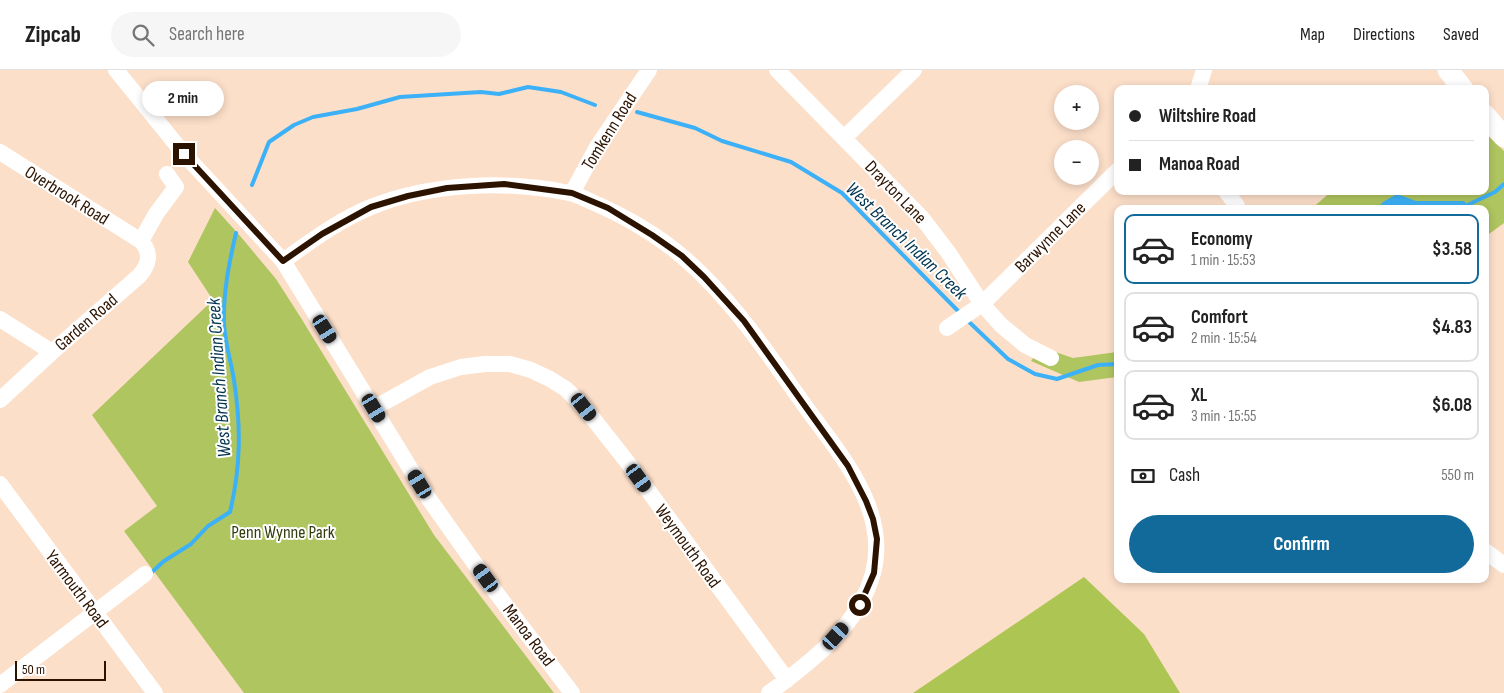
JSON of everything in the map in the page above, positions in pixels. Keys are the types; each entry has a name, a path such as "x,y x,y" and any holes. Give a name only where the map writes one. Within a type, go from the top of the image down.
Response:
{"main road":[{"path":"1448,70 1461,85"},
{"path":"1489,119 1503,131"}],"street":[{"name":"Manoa Road","path":"116,70 184,154 283,261 429,499 572,693"},
{"name":"Tomkenn Road","path":"572,193 597,147 649,70"},
{"name":"Drayton Lane","path":"777,70 922,218 948,252 982,304 1001,325 1025,345 1051,358"},
{"path":"844,138 914,70"},
{"path":"1199,85 1204,70"},
{"name":"Overbrook Road","path":"0,152 138,239"},
{"path":"138,239 176,187 167,174"},
{"name":"Barwynne Lane","path":"947,328 982,304 1114,174"},
{"path":"283,261 322,234 371,207 408,196 447,188 504,184 572,193 608,208 682,256 744,321 848,466 866,501 873,519 877,539 874,573 854,615 827,646 769,693"},
{"name":"Garden Road","path":"0,400 144,270 148,252 138,239"},
{"path":"0,319 52,352"},
{"name":"Weymouth Road","path":"374,408 430,377 461,367 485,364 510,364 532,370 550,379 566,390 584,407 628,463 787,680"},
{"name":"Yarmouth Road","path":"3,494 155,693"},
{"path":"1489,554 1504,565"},
{"path":"0,685 145,574"}],"green space":[{"path":"1489,137 1504,151 1504,223 1489,234 1489,205 1316,205 1327,195 1489,195"},
{"name":"Penn Wynne Park","path":"215,208 276,279 434,535 554,693 244,693 124,531 157,506 92,415 213,300 188,262"},
{"path":"1041,347 1073,358 1114,352 1114,377 1079,382 1031,361"},
{"path":"1084,577 1144,634 1180,693 913,693"}],"water":[{"path":"1395,195 1400,195 1416,201 1464,201 1468,205 1380,205"}],"waterway":[{"name":"West Branch Indian Creek","path":"252,185 269,142 294,125 313,117 357,109 400,97 481,92 499,94 528,87 561,92 595,105"},
{"name":"West Branch Indian Creek","path":"637,112 695,128 722,141 791,162 842,193 960,313"},
{"name":"West Branch Indian Creek","path":"1489,195 1504,184"},
{"name":"West Branch Indian Creek","path":"1467,205 1489,195"},
{"name":"West Branch Indian Creek","path":"152,572 164,561 191,544 208,526 230,512 238,462 239,430 233,373 224,324 224,301 236,233"},
{"name":"West Branch Indian Creek","path":"967,320 1008,359 1035,374 1057,379 1098,365 1114,364"}],"route":[{"path":"184,154 283,261 322,234 371,207 408,196 447,188 504,184 572,193 608,208 652,235 682,256 744,321 848,466 866,501 873,519 877,539 874,573 860,605"}]}
